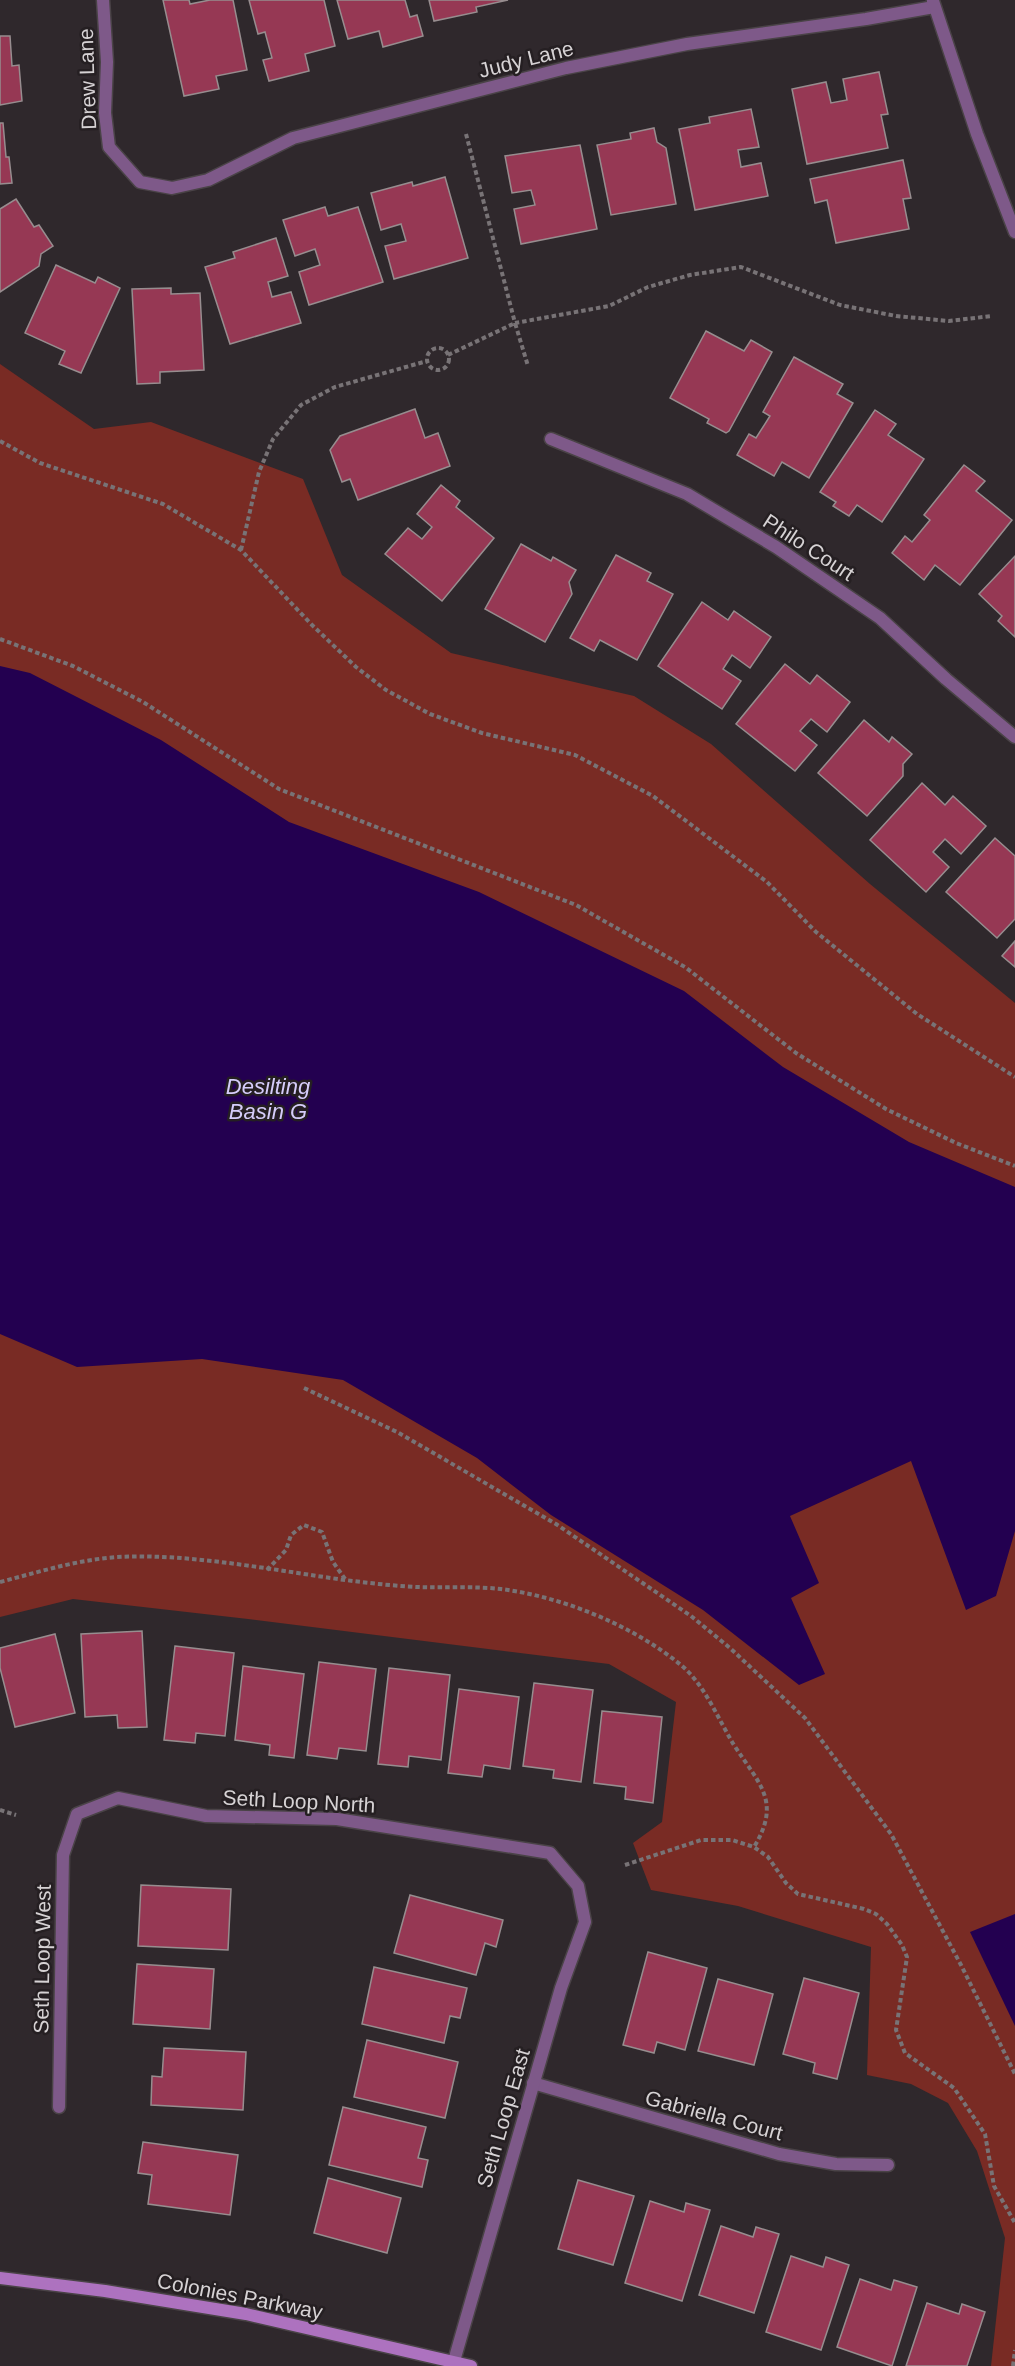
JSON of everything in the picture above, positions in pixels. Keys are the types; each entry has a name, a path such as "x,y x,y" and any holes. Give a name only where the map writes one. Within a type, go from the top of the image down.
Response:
{"street":[{"name":"Drew Lane","path":"103,0 107,62 105,113 109,147 140,182"},
{"name":"Judy Lane","path":"140,182 172,188 207,180 292,138 566,68 687,44 866,20 934,3"},
{"path":"934,3 977,134 1015,232"},
{"name":"Philo Court","path":"551,439 687,494 776,547 880,618 946,679 1015,737"},
{"name":"Seth Loop North","path":"77,1814 118,1798 206,1816 337,1819 412,1829 550,1853 578,1886"},
{"name":"Seth Loop West","path":"59,2107 63,1855 77,1814"},
{"name":"Seth Loop East","path":"454,2361 561,1988 585,1922 578,1886"},
{"name":"Gabriella Court","path":"533,2083 779,2154 836,2164 888,2165"},
{"name":"Colonies Parkway","path":"0,2278 105,2291 246,2314 471,2366"}],"path":[{"path":"466,134 528,366"},
{"path":"448,355 515,323 609,306 648,287 690,275 741,267 840,304 896,316 949,321 992,316"},
{"path":"433,349 442,349 448,355 448,363 442,369 432,368 427,361 428,354 433,349"},
{"path":"241,550 259,472 273,440 301,405 335,387 427,361"},
{"path":"0,441 40,463 163,504 241,550 311,624 356,667 386,690 430,714 482,733 575,755 653,796 767,882 816,932 917,1014 1015,1077"},
{"path":"0,639 72,666 143,702 279,789 576,905 685,967 796,1053 886,1109 957,1143 1015,1166"},
{"path":"304,1388 397,1432 556,1524 691,1616 805,1718 891,1834 961,1965 1015,2074"},
{"path":"267,1570 286,1550 291,1535 304,1525 322,1532 333,1562 345,1580"},
{"path":"0,1582 70,1563 116,1557 168,1557 414,1587 499,1589 529,1594 585,1612 647,1643 682,1666 699,1686 745,1763 758,1778 767,1799 768,1815 765,1829 754,1847"},
{"path":"0,1810 16,1815"},
{"path":"625,1865 701,1840 732,1840 754,1847 768,1857 786,1883 798,1894 876,1914 902,1945 907,1957 896,2030 904,2053 954,2088 985,2134 994,2186 1015,2223"},
{"path":"1013,2366 1015,2350"}],"shaded area":[{"path":"0,364 94,429 151,422 303,479 342,575 451,653 634,696 711,744 870,884 1015,1003 1015,2366 991,2366 1005,2238 977,2151 948,2103 911,2084 867,2075 871,1947 738,1906 651,1890 633,1843 662,1822 676,1702 609,1664 73,1599 0,1617"}],"water":[{"name":"Desilting Basin G","path":"0,666 30,673 161,740 289,822 479,892 684,991 783,1067 909,1142 1015,1187 1015,1531 996,1596 966,1610 911,1461 790,1516 819,1583 791,1598 825,1674 799,1685 703,1610 551,1515 477,1458 343,1380 202,1359 77,1367 0,1334"},
{"path":"1015,1914 1015,2026 970,1932"}],"building":[{"path":"163,0 189,0 190,4 210,0 233,0 247,70 216,76 219,89 184,96"},
{"path":"249,0 324,0 335,46 305,54 309,71 269,81 263,60 272,58 265,32 258,34"},
{"path":"337,0 405,0 410,17 417,15 423,36 383,47 379,31 348,39"},
{"path":"429,0 508,0 476,7 477,12 434,21"},
{"path":"0,36 10,36 12,66 19,65 22,101 0,105"},
{"path":"879,72 888,114 881,115 888,148 807,164 792,89 826,82 831,103 847,100 843,79"},
{"path":"751,109 759,147 738,150 741,167 761,163 768,196 695,210 679,129 710,123 709,117"},
{"path":"0,123 3,123 6,157 9,157 12,183 0,184"},
{"path":"654,128 657,142 666,148 676,204 611,215 597,145 631,139 630,133"},
{"path":"580,145 597,229 521,244 514,209 535,205 531,190 512,193 505,156"},
{"path":"903,160 911,198 903,199 909,229 836,243 827,200 815,203 810,179"},
{"path":"445,177 468,258 394,279 385,246 406,241 401,224 381,230 371,193 412,182 413,186"},
{"path":"16,199 34,227 39,225 53,246 41,254 39,266 0,292 0,209"},
{"path":"325,207 328,216 358,207 383,282 309,305 299,272 320,265 315,249 295,256 283,220"},
{"path":"276,238 288,276 268,282 272,297 291,292 301,323 230,344 205,267 235,258 233,252"},
{"path":"56,265 95,283 98,277 120,288 81,373 59,364 65,351 25,333"},
{"path":"171,288 171,294 200,293 204,370 160,372 160,383 137,384 132,289"},
{"path":"706,331 744,351 751,340 772,352 726,433 707,423 709,419 670,398"},
{"path":"794,357 843,384 837,394 853,403 809,478 782,462 774,476 737,455 749,434 756,438 770,416 763,412"},
{"path":"415,409 425,438 438,433 450,466 358,500 350,479 342,482 330,450 340,436"},
{"path":"875,410 896,424 888,435 924,459 882,522 857,505 849,516 833,506 836,502 820,492"},
{"path":"964,465 985,481 976,491 1012,520 960,585 935,565 924,580 892,553 905,536 912,542 930,520 924,515"},
{"path":"441,485 460,501 456,507 494,538 442,601 385,554 408,528 422,539 432,527 417,514"},
{"path":"521,544 551,561 553,557 576,570 569,582 572,594 545,642 485,609"},
{"path":"616,555 651,573 647,581 673,594 637,660 600,640 594,651 570,638"},
{"path":"1015,556 1015,637 998,621 1002,616 979,594"},
{"path":"702,602 728,620 734,611 771,637 750,668 732,655 723,669 741,681 722,709 658,666"},
{"path":"785,664 810,684 817,675 850,702 827,732 811,719 800,731 817,745 795,771 736,724"},
{"path":"864,720 889,742 892,737 912,754 903,764 903,776 867,816 818,773"},
{"path":"922,783 945,805 953,796 986,826 961,854 945,839 933,852 949,867 926,892 870,840"},
{"path":"995,838 1015,856 1015,919 997,938 946,892"},
{"path":"1015,941 1015,967 1002,956"},
{"path":"142,1631 147,1727 118,1728 117,1715 85,1717 81,1634"},
{"path":"55,1634 75,1713 15,1727 0,1668 0,1648"},
{"path":"175,1646 234,1653 225,1736 196,1733 195,1743 164,1740"},
{"path":"319,1662 376,1669 366,1751 339,1748 337,1759 307,1755"},
{"path":"243,1666 304,1674 294,1758 269,1755 270,1745 235,1740"},
{"path":"389,1668 450,1675 441,1760 409,1756 408,1767 378,1764"},
{"path":"534,1683 593,1690 581,1782 553,1778 554,1770 523,1766"},
{"path":"459,1689 519,1697 510,1769 484,1765 482,1777 448,1773"},
{"path":"602,1711 662,1717 653,1803 625,1799 626,1787 594,1783"},
{"path":"141,1885 231,1889 228,1950 138,1946"},
{"path":"410,1895 503,1920 496,1947 485,1943 476,1975 394,1953"},
{"path":"648,1952 707,1968 685,2050 657,2042 654,2053 623,2045"},
{"path":"137,1964 214,1969 210,2029 133,2024"},
{"path":"374,1967 467,1988 460,2018 450,2016 444,2043 362,2024"},
{"path":"804,1978 859,1993 837,2079 813,2073 815,2063 783,2054"},
{"path":"718,1979 773,1994 754,2065 698,2051"},
{"path":"367,2040 458,2062 445,2118 354,2097"},
{"path":"164,2048 246,2052 243,2110 151,2105 152,2076 162,2077"},
{"path":"343,2107 426,2127 418,2158 428,2160 422,2187 329,2165"},
{"path":"143,2142 238,2155 230,2215 148,2204 152,2175 138,2173"},
{"path":"328,2178 401,2198 387,2253 314,2233"},
{"path":"578,2180 634,2196 613,2265 558,2249"},
{"path":"650,2201 684,2212 686,2203 710,2210 682,2301 625,2283"},
{"path":"721,2226 753,2237 756,2227 779,2234 754,2313 699,2295"},
{"path":"791,2256 823,2267 826,2257 849,2265 821,2350 766,2332"},
{"path":"860,2279 891,2290 894,2280 917,2287 892,2366 837,2347"},
{"path":"927,2303 959,2314 962,2304 985,2312 967,2366 906,2366"}]}
